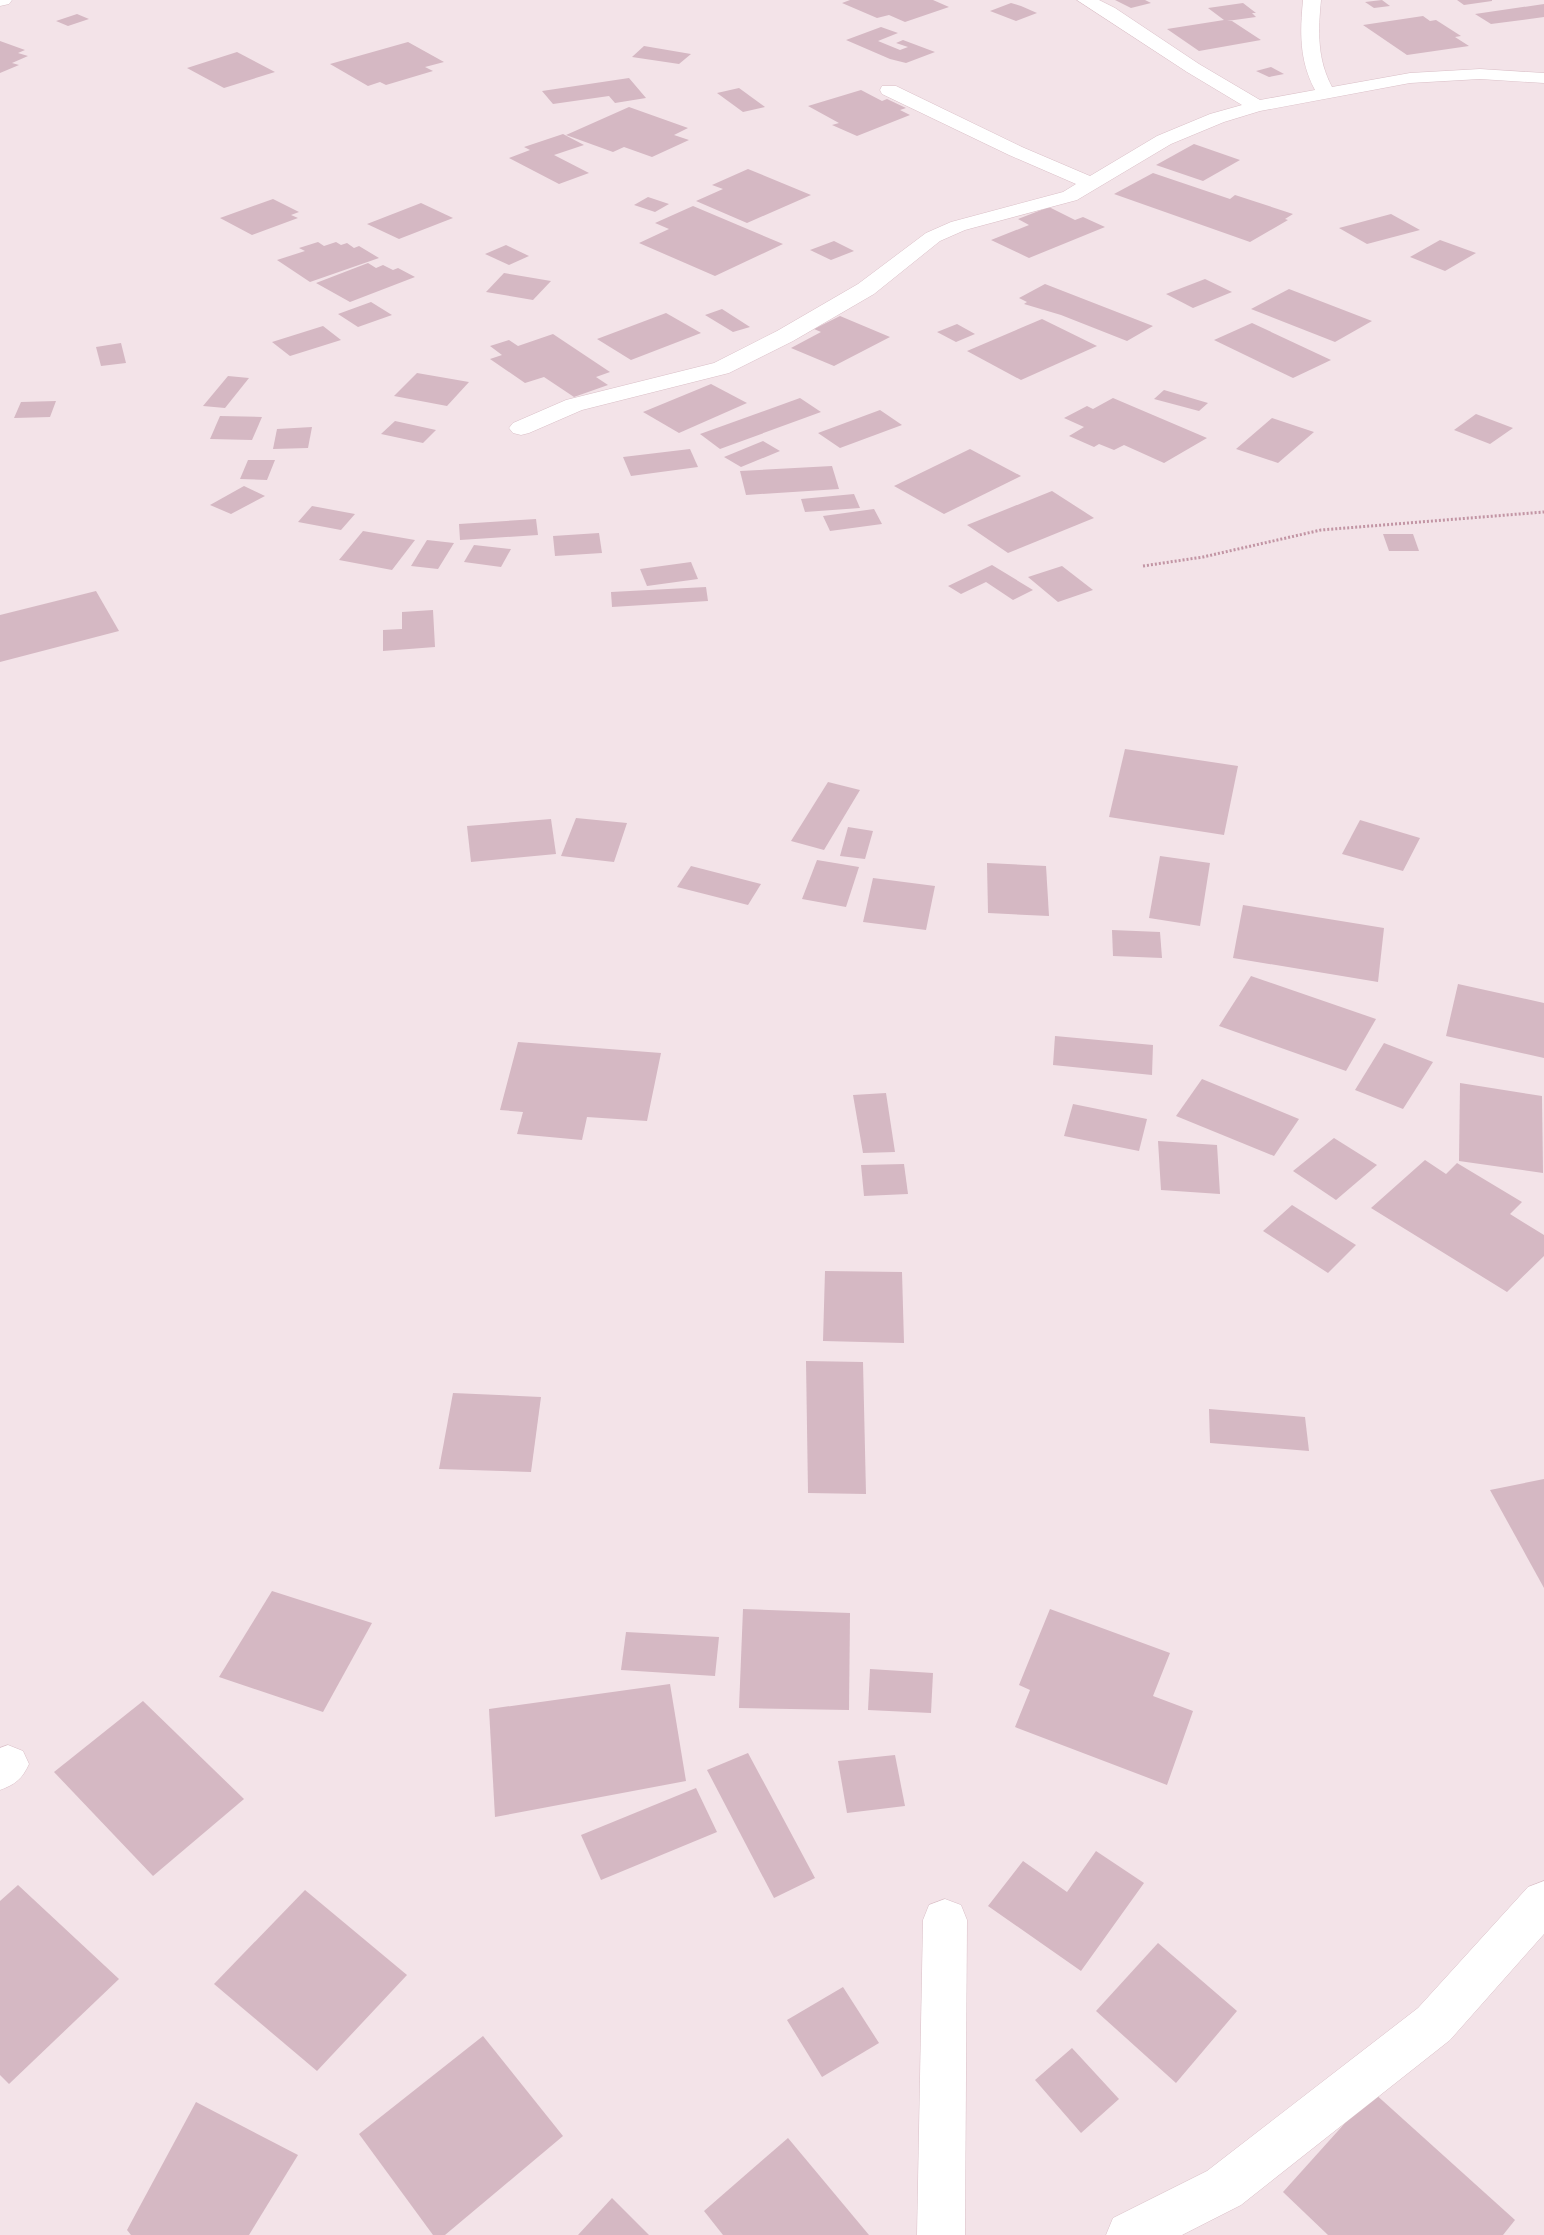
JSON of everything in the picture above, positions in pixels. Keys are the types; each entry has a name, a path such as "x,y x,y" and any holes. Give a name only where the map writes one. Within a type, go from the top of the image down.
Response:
{"street":[{"path":"1086,0 1109,12 1193,68 1257,106"},
{"path":"1312,0 1308,31 1310,60 1326,93"},
{"path":"521,428 574,405 721,368 785,336 866,289 933,237 958,226 1070,196 1164,140 1189,128 1257,106 1431,75 1480,74 1544,78"},
{"path":"889,90 984,134 1032,160 1092,184"},
{"path":"1131,2235 1224,2188 1416,2039 1442,2016 1544,1902"},
{"path":"941,2235 945,1920"}],"path":[{"path":"1143,566 1203,557 1321,530 1544,512"}],"building":[{"path":"850,0 933,0 949,7 905,22 889,15 877,18 842,3"},
{"path":"1115,0 1145,0 1151,3 1131,8"},
{"path":"1382,0 1390,6 1374,8 1365,2"},
{"path":"1457,0 1492,0 1492,1 1464,5"},
{"path":"1011,3 1037,13 1016,21 990,11"},
{"path":"1243,3 1256,13 1252,13 1256,17 1227,21 1232,21 1261,40 1199,51 1167,29 1224,20 1208,8"},
{"path":"1544,4 1544,17 1491,24 1475,14"},
{"path":"77,14 89,19 68,26 56,21"},
{"path":"1423,16 1430,21 1436,20 1461,36 1455,37 1469,46 1407,55 1363,25"},
{"path":"881,27 898,33 878,41 900,50 908,47 896,43 903,40 935,52 906,63 890,59 846,40"},
{"path":"0,41 25,50 18,53 28,56 12,63 19,65 0,73"},
{"path":"408,42 444,62 425,67 433,71 386,85 380,82 368,86 330,64"},
{"path":"644,46 691,54 679,64 632,57"},
{"path":"237,52 275,72 224,88 187,68"},
{"path":"1271,67 1284,74 1269,77 1256,71"},
{"path":"629,78 646,98 615,103 609,96 553,104 542,91"},
{"path":"739,88 765,107 743,112 717,93"},
{"path":"861,90 882,101 887,99 906,108 900,110 910,115 857,136 832,125 839,123 808,106"},
{"path":"629,107 688,128 674,135 689,140 652,157 624,147 613,152 566,135"},
{"path":"563,134 584,145 554,155 589,173 559,184 509,158 530,150 524,147"},
{"path":"1194,144 1240,160 1203,181 1156,165"},
{"path":"748,169 811,195 747,223 696,201 723,189 712,185"},
{"path":"1153,173 1230,199 1235,195 1293,214 1285,219 1288,220 1250,242 1114,194"},
{"path":"648,197 669,204 655,212 634,205"},
{"path":"273,199 299,212 291,215 298,218 252,235 220,218"},
{"path":"421,203 453,218 399,239 367,224"},
{"path":"693,206 783,244 715,276 639,243 669,229 655,223"},
{"path":"1049,207 1075,220 1083,217 1105,227 1029,258 991,240 1029,225 1018,219"},
{"path":"1391,214 1420,230 1367,244 1339,228"},
{"path":"1440,240 1476,253 1445,271 1410,257"},
{"path":"834,241 854,251 831,260 810,250"},
{"path":"318,242 324,246 336,242 341,245 347,243 354,248 359,246 379,258 310,282 277,260 305,251 299,248"},
{"path":"506,245 529,256 509,265 485,254"},
{"path":"368,263 376,268 383,265 393,270 398,268 415,277 350,302 316,283"},
{"path":"504,273 551,281 533,300 486,292"},
{"path":"1205,279 1232,292 1193,308 1166,294"},
{"path":"1045,284 1153,326 1127,341 1061,315 1024,304 1027,302 1019,298"},
{"path":"1289,289 1372,321 1335,342 1251,309"},
{"path":"371,302 392,315 358,327 338,314"},
{"path":"722,309 750,327 733,332 705,315"},
{"path":"666,313 701,333 631,360 597,339"},
{"path":"840,316 890,337 834,366 791,348 821,332 814,329"},
{"path":"1042,319 1097,346 1021,380 967,351"},
{"path":"1252,323 1331,360 1293,378 1214,340"},
{"path":"957,324 975,334 956,342 937,332"},
{"path":"323,326 341,340 290,356 272,342"},
{"path":"553,334 610,372 596,377 608,385 574,397 544,377 525,383 490,359 502,355 490,346 509,340 518,346"},
{"path":"121,343 126,363 101,366 96,347"},
{"path":"417,373 469,382 447,406 394,396"},
{"path":"228,376 249,378 225,408 203,406"},
{"path":"711,384 747,403 679,433 643,412"},
{"path":"1164,390 1208,403 1199,411 1154,399"},
{"path":"800,398 821,412 720,449 700,434"},
{"path":"1113,398 1207,438 1164,463 1124,445 1114,450 1099,444 1094,447 1069,436 1084,427 1064,418 1087,406 1093,409"},
{"path":"56,401 50,417 14,418 21,402"},
{"path":"880,410 902,425 840,448 818,433"},
{"path":"1476,414 1513,428 1490,444 1454,430"},
{"path":"220,416 262,417 252,440 210,439"},
{"path":"1272,418 1314,432 1278,463 1236,449"},
{"path":"395,421 436,430 423,443 381,434"},
{"path":"312,427 308,448 273,449 277,429"},
{"path":"763,441 780,451 741,467 724,457"},
{"path":"690,449 698,467 631,476 623,457"},
{"path":"970,449 1021,476 944,514 894,486"},
{"path":"248,460 275,460 267,480 240,479"},
{"path":"832,466 839,489 746,495 740,471"},
{"path":"244,486 265,496 231,514 210,505"},
{"path":"1052,491 1094,518 1008,553 967,525"},
{"path":"854,494 860,508 805,512 801,499"},
{"path":"312,506 355,514 341,530 298,522"},
{"path":"874,509 882,524 830,531 823,516"},
{"path":"536,519 538,535 460,540 459,524"},
{"path":"363,531 415,540 392,570 339,560"},
{"path":"599,533 602,553 555,556 553,536"},
{"path":"1383,534 1413,534 1419,551 1389,551"},
{"path":"427,540 454,543 438,569 411,566"},
{"path":"474,545 511,549 501,567 464,562"},
{"path":"691,562 698,579 647,586 640,569"},
{"path":"992,565 1033,590 1013,600 986,582 961,594 948,586"},
{"path":"1062,566 1093,590 1058,602 1028,577"},
{"path":"706,587 708,601 612,607 611,592"},
{"path":"96,591 119,631 0,662 0,615"},
{"path":"433,610 435,647 383,651 383,630 402,629 402,612"},
{"path":"1125,749 1238,766 1224,835 1109,817"},
{"path":"828,782 860,790 824,850 791,841"},
{"path":"576,818 627,823 614,862 561,856"},
{"path":"551,819 556,854 471,862 467,826"},
{"path":"1360,820 1420,838 1403,871 1342,854"},
{"path":"848,827 873,831 865,859 840,856"},
{"path":"1160,856 1210,863 1200,926 1149,918"},
{"path":"817,860 859,867 846,907 802,899"},
{"path":"987,863 1046,866 1049,916 988,913"},
{"path":"691,866 761,884 748,905 677,887"},
{"path":"873,878 935,886 926,930 863,922"},
{"path":"1243,905 1384,928 1378,982 1233,958"},
{"path":"1112,930 1160,932 1162,958 1113,956"},
{"path":"1251,976 1376,1019 1346,1071 1219,1026"},
{"path":"1458,984 1544,1003 1544,1058 1446,1036"},
{"path":"1055,1036 1153,1045 1152,1075 1053,1065"},
{"path":"518,1042 661,1053 647,1121 587,1117 582,1140 517,1134 523,1112 500,1110"},
{"path":"1384,1043 1433,1062 1403,1109 1355,1090"},
{"path":"1202,1079 1299,1119 1274,1156 1176,1116"},
{"path":"1460,1083 1542,1096 1543,1173 1459,1161"},
{"path":"886,1093 895,1152 863,1153 853,1095"},
{"path":"1073,1104 1147,1119 1139,1151 1064,1136"},
{"path":"1334,1138 1377,1165 1336,1200 1293,1171"},
{"path":"1158,1141 1217,1145 1220,1194 1161,1190"},
{"path":"1425,1160 1446,1174 1457,1163 1522,1202 1510,1214 1544,1235 1544,1256 1507,1292 1371,1208"},
{"path":"904,1164 908,1194 864,1196 861,1165"},
{"path":"1292,1205 1356,1245 1328,1273 1263,1231"},
{"path":"825,1271 902,1272 904,1343 823,1341"},
{"path":"806,1361 863,1362 866,1494 808,1493"},
{"path":"453,1393 541,1397 531,1472 439,1469"},
{"path":"1209,1409 1305,1417 1309,1451 1210,1443"},
{"path":"1544,1479 1544,1588 1490,1490"},
{"path":"272,1591 372,1623 323,1712 219,1677"},
{"path":"743,1609 850,1613 849,1710 739,1708"},
{"path":"1050,1609 1170,1653 1153,1696 1193,1711 1167,1785 1015,1727 1030,1690 1019,1685"},
{"path":"626,1632 719,1637 715,1676 621,1670"},
{"path":"870,1669 933,1673 931,1713 868,1710"},
{"path":"670,1684 686,1781 495,1817 489,1709"},
{"path":"143,1701 244,1799 153,1876 54,1772"},
{"path":"748,1753 815,1878 774,1898 707,1770"},
{"path":"895,1755 905,1806 847,1813 838,1761"},
{"path":"696,1788 717,1832 601,1880 581,1835"},
{"path":"1096,1851 1144,1883 1081,1971 988,1906 1023,1861 1067,1892"},
{"path":"18,1885 119,1979 9,2084 0,2075 0,1901"},
{"path":"305,1890 407,1975 317,2071 214,1984"},
{"path":"1158,1943 1237,2011 1176,2083 1096,2011"},
{"path":"843,1987 879,2043 822,2077 787,2020"},
{"path":"483,2036 563,2136 445,2235 433,2235 359,2134"},
{"path":"1072,2048 1119,2099 1081,2133 1035,2080"},
{"path":"1373,2092 1515,2220 1503,2235 1328,2235 1283,2192"},
{"path":"196,2102 298,2155 249,2235 131,2235 127,2230"},
{"path":"788,2138 869,2235 723,2235 704,2211"},
{"path":"612,2198 649,2235 578,2235"}]}
